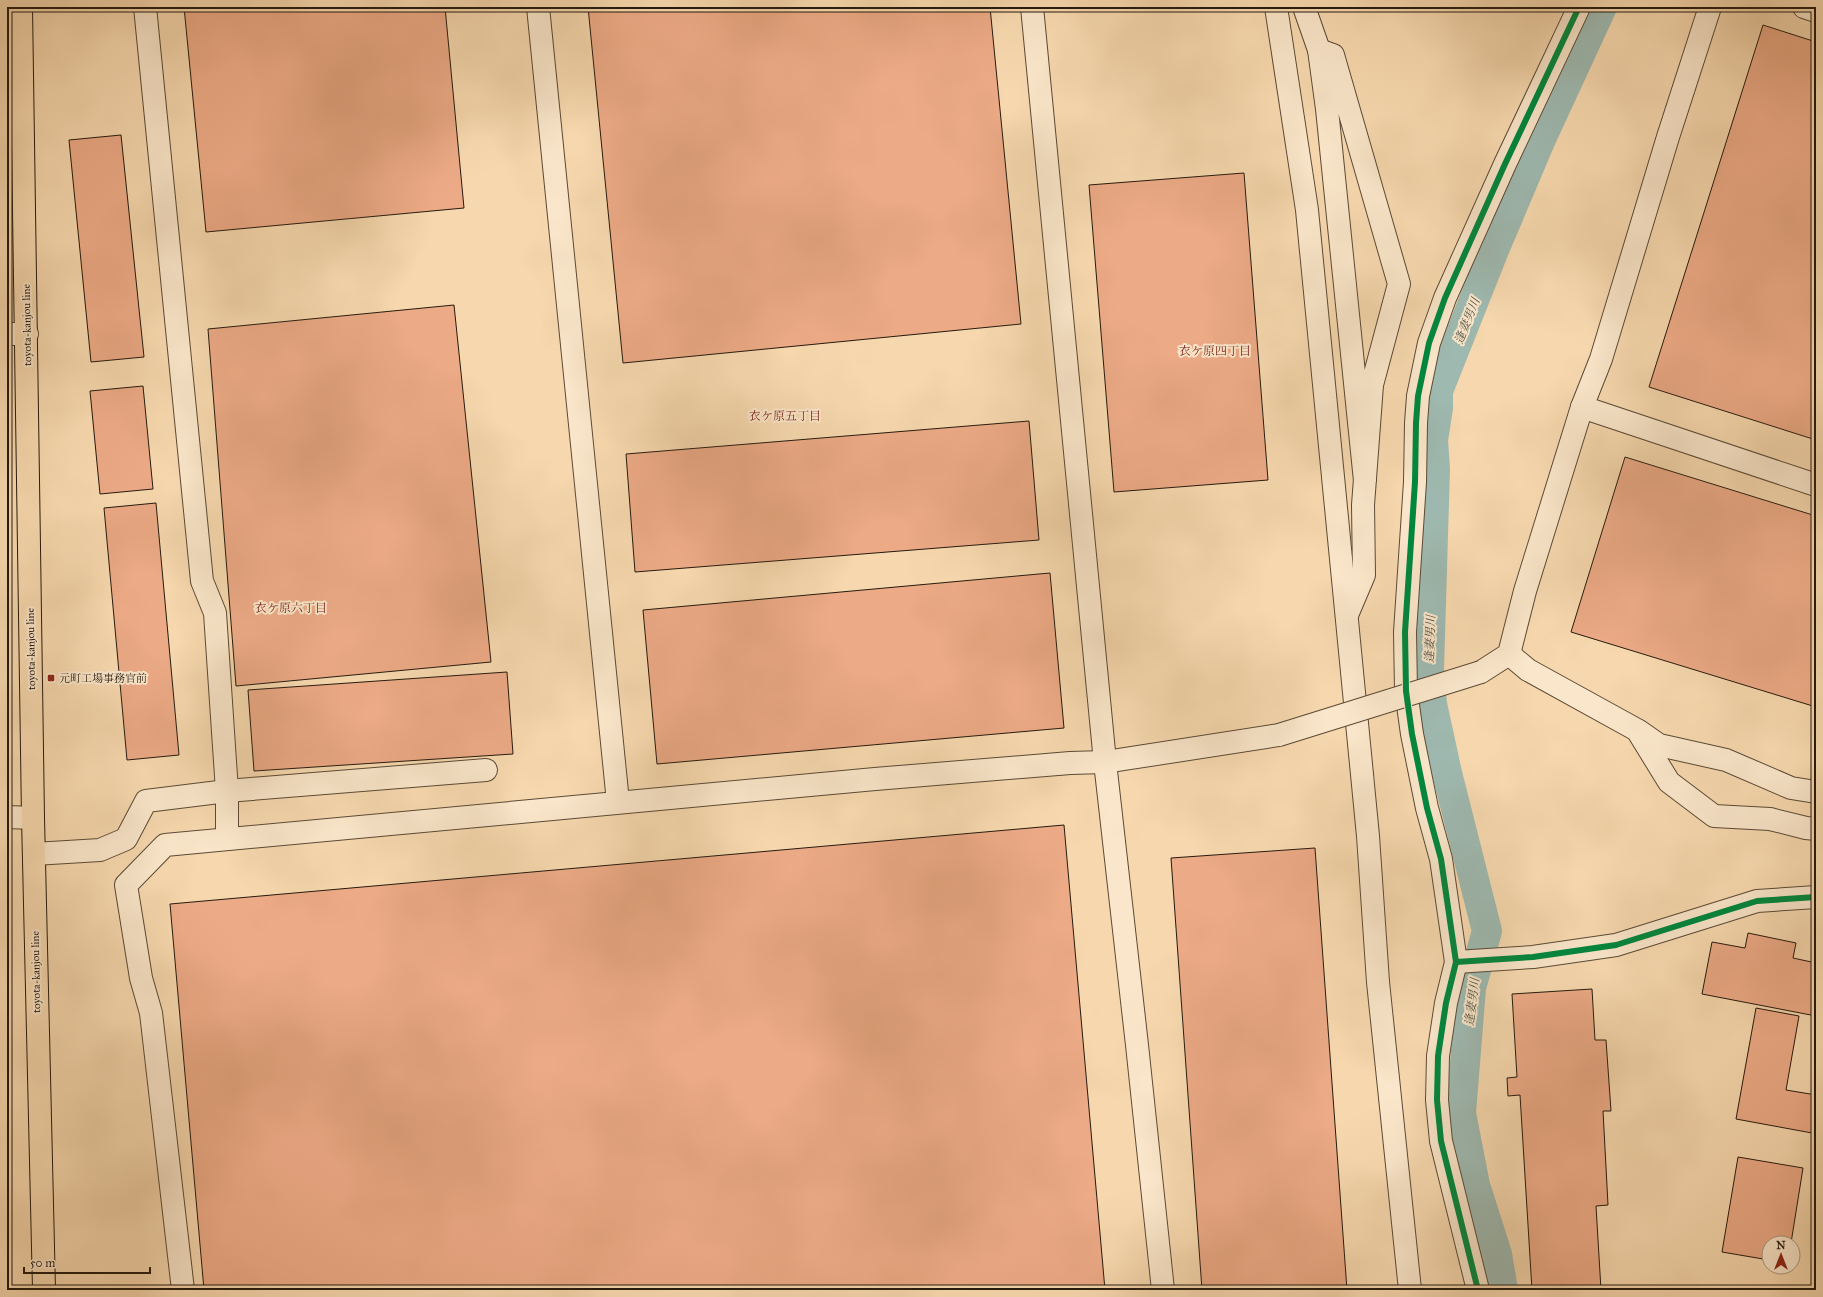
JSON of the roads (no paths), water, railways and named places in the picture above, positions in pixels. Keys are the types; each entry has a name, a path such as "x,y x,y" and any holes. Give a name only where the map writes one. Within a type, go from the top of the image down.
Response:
{"main road":[{"name":"toyota-kanjou line","path":"21,7 14,29 17,334 33,818 44,1290"}],"street":[{"path":"146,7 202,580 214,613 227,791 227,839"},
{"path":"538,7 618,802"},
{"path":"1032,7 1105,762 1138,1045 1163,1290"},
{"path":"1276,7 1306,210 1368,836 1379,990 1410,1290"},
{"path":"1304,7 1319,50 1327,109 1365,481"},
{"path":"1478,1290 1441,1141 1437,1100 1438,1056 1446,1003 1463,961 1441,859 1427,808 1412,734 1406,691 1405,632 1408,604 1418,396 1429,343 1445,298 1505,164 1579,7"},
{"path":"183,1290 151,1013 141,978 126,885 165,846 618,802 1070,763 1105,762 1279,735 1482,672 1509,654 1525,591 1582,407 1601,359 1668,137 1710,7"},
{"path":"1804,7 1816,11"},
{"path":"1319,50 1333,55 1399,284 1372,385 1363,505 1364,575 1346,616"},
{"path":"1582,407 1816,485"},
{"path":"1509,654 1528,670 1637,730 1659,745 1726,760 1791,788 1816,792"},
{"path":"1637,730 1669,782 1714,816 1770,819 1806,828 1816,828"},
{"path":"34,854 100,850 126,839 146,801 227,791 486,770"},
{"path":"7,817 33,818"},
{"path":"1463,961 1533,957 1616,945 1758,902 1816,897"}],"waterway":[{"name":"逢妻男川","path":"1503,1290 1497,1254 1475,1185 1461,1113 1471,988 1487,931 1447,773 1432,704 1429,669 1435,469 1433,440 1438,408 1438,391 1494,250 1541,139 1602,7"}],"place":[{"name":"元町工場事務官前","path":"51,678"}],"district":[{"name":"衣ケ原四丁目","path":"1215,351"},
{"name":"衣ケ原五丁目","path":"785,416"},
{"name":"衣ケ原六丁目","path":"291,608"}]}
